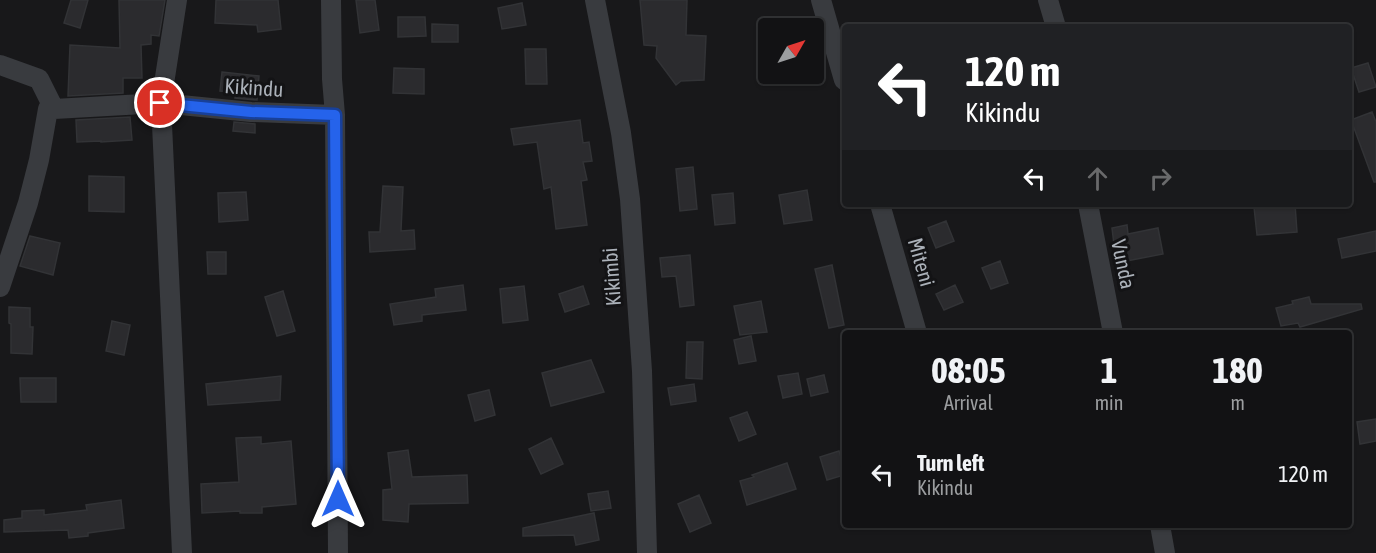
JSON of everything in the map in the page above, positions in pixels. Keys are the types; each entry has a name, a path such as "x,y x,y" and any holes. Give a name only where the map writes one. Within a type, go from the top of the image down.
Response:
{"street":[{"path":"177,0 160,103 182,553"},
{"path":"331,0 335,115 338,553"},
{"name":"Kikimbi","path":"595,0 621,133 630,199 642,372 647,553"},
{"path":"821,0 842,73"},
{"path":"1048,0 1055,24"},
{"path":"0,65 39,79 54,109 48,109 39,160 28,203 0,287"},
{"name":"Kikindu","path":"54,109 160,103 251,112 335,115"},
{"name":"Miteni","path":"881,207 916,330"},
{"name":"Vunda","path":"1089,207 1112,330"},
{"path":"1161,528 1165,553"}],"building":[{"path":"71,0 88,0 80,28 64,23"},
{"path":"119,0 165,0 159,36 151,35 151,44 141,45 142,78 123,78 123,93 68,96 70,45 120,48"},
{"path":"216,0 278,0 281,29 258,32 257,25 215,23"},
{"path":"356,0 375,0 379,30 360,33"},
{"path":"640,0 687,0 686,35 706,36 704,80 681,81 676,85 656,58 657,46 644,45"},
{"path":"522,3 526,25 502,29 498,8"},
{"path":"398,17 425,17 426,36 398,37"},
{"path":"432,24 458,25 458,42 432,42"},
{"path":"525,49 546,49 547,84 526,84"},
{"path":"1368,63 1376,87 1359,92 1352,68"},
{"path":"394,68 424,69 424,94 393,93"},
{"path":"222,72 259,76 257,100 235,98 236,92 220,91"},
{"path":"1372,112 1376,122 1376,182 1374,182 1352,120"},
{"path":"130,117 132,140 77,142 76,120"},
{"path":"580,120 583,143 589,142 592,161 583,162 587,180 581,181 587,225 556,229 551,187 544,189 537,142 514,145 511,129"},
{"path":"234,122 255,124 255,133 233,131"},
{"path":"693,167 697,209 680,211 676,169"},
{"path":"89,176 124,177 124,212 89,211"},
{"path":"383,186 403,187 401,231 414,230 415,249 370,252 369,232 380,232"},
{"path":"807,190 812,220 784,224 779,195"},
{"path":"246,192 248,220 219,222 218,193"},
{"path":"733,193 735,223 715,225 712,195"},
{"path":"1254,207 1295,207 1297,232 1257,235"},
{"path":"946,221 954,241 936,248 928,228"},
{"path":"1127,225 1128,234 1158,228 1163,254 1121,262 1120,253 1115,253 1112,228"},
{"path":"1376,231 1376,251 1342,258 1338,239"},
{"path":"30,236 60,243 53,275 20,266"},
{"path":"207,252 226,252 226,274 208,274"},
{"path":"690,255 694,305 680,307 676,276 662,277 660,258"},
{"path":"1000,261 1008,283 991,289 982,268"},
{"path":"832,265 844,325 829,328 815,269"},
{"path":"463,285 466,310 422,315 422,321 394,325 390,304 436,297 435,289"},
{"path":"955,285 963,302 944,310 936,294"},
{"path":"524,286 528,320 503,323 500,289"},
{"path":"583,286 589,304 565,312 559,294"},
{"path":"283,291 295,331 277,336 265,297"},
{"path":"1309,297 1311,304 1361,304 1362,309 1300,327 1298,323 1281,326 1276,308"},
{"path":"761,301 767,332 740,335 734,306"},
{"path":"9,307 30,308 30,327 33,327 32,354 11,353"},
{"path":"112,321 130,325 124,355 106,351"},
{"path":"751,336 756,361 739,364 734,340"},
{"path":"687,342 703,342 702,379 686,378"},
{"path":"591,360 604,392 551,406 542,373"},
{"path":"798,373 802,394 783,398 778,376"},
{"path":"824,375 828,392 811,396 807,379"},
{"path":"281,376 280,400 208,405 206,384"},
{"path":"20,378 56,378 56,402 21,402"},
{"path":"694,384 696,401 671,405 668,388"},
{"path":"489,390 495,415 475,421 468,395"},
{"path":"747,412 756,434 739,441 730,418"},
{"path":"1376,419 1376,441 1360,444 1357,422"},
{"path":"261,437 261,444 291,441 296,504 262,507 262,513 240,513 240,511 202,513 201,484 239,482 236,438"},
{"path":"551,438 563,464 541,474 529,449"},
{"path":"408,450 412,477 467,475 468,503 409,504 408,522 383,520 383,490 392,489 388,453"},
{"path":"839,451 842,476 827,480 820,457"},
{"path":"787,463 796,489 747,505 740,481"},
{"path":"608,491 611,508 591,511 588,494"},
{"path":"699,495 711,523 690,532 678,504"},
{"path":"121,500 124,528 69,538 68,530 4,532 4,520 22,518 22,511 44,510 44,515 87,510 86,505"},
{"path":"594,513 599,540 576,545 574,535 523,536 523,528"}],"route":[{"path":"160,103 251,112 335,115 338,499"}]}
